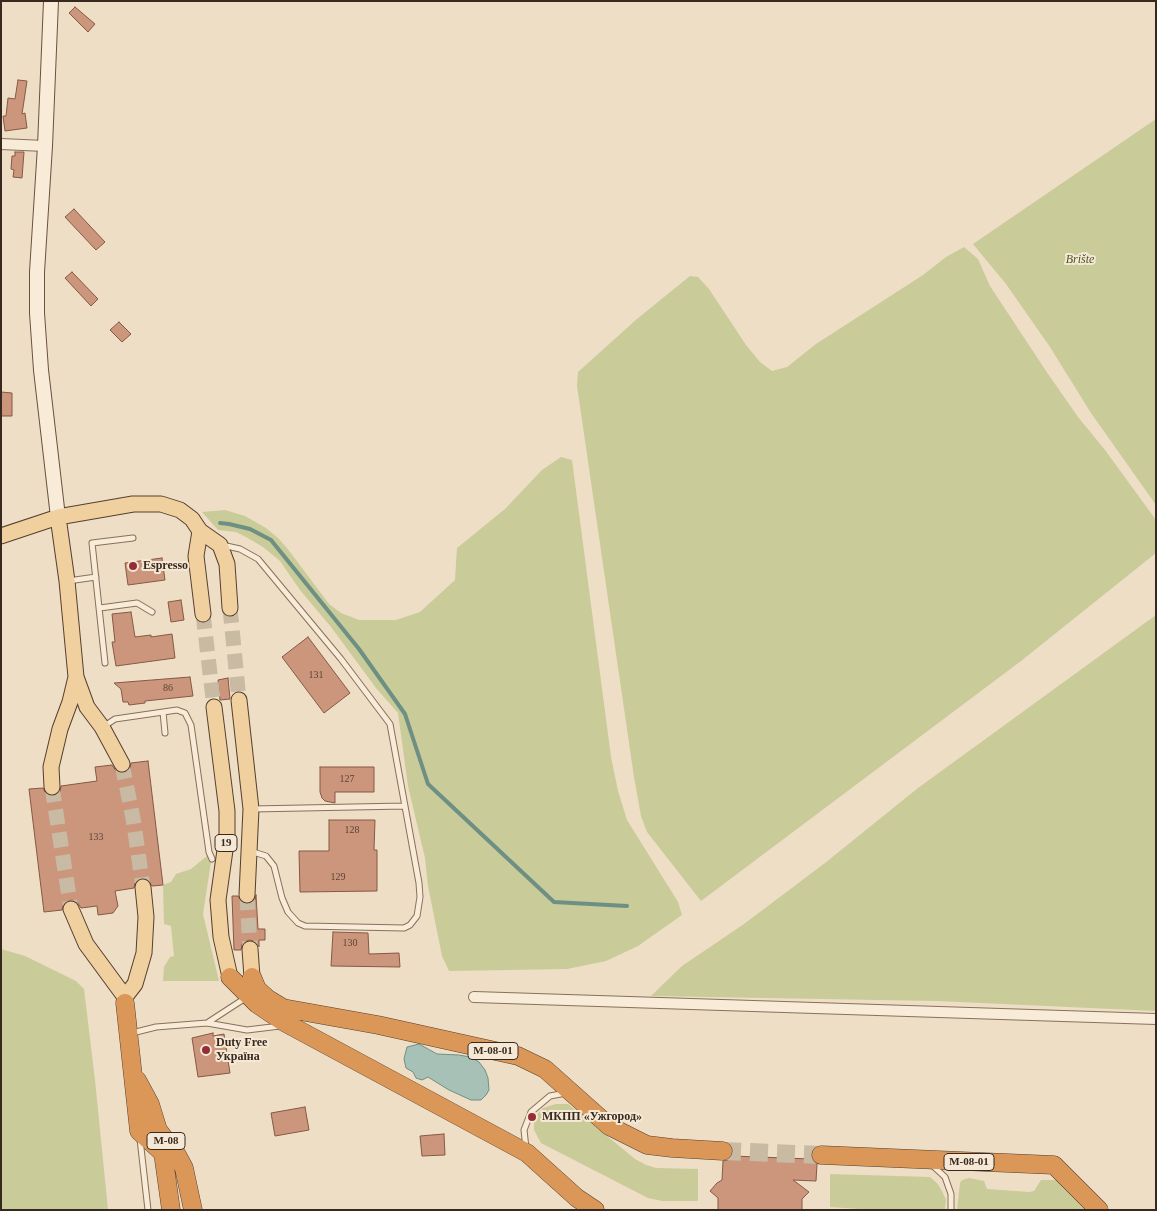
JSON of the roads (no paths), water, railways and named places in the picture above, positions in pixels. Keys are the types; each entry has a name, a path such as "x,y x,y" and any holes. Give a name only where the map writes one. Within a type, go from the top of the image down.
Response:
{"highway":[{"path":"230,977 257,1004 290,1026 527,1153 577,1198 595,1210"},
{"name":"М-08-01","path":"252,977 257,989 268,999 283,1008 378,1025 518,1056 545,1069 609,1126 647,1145 724,1150"},
{"name":"М-08","path":"125,1000 139,1131 163,1153 171,1210"},
{"name":"М-08","path":"133,1073 150,1104 158,1130 177,1155 184,1168 193,1210"},
{"name":"М-08-01","path":"821,1155 1054,1165 1099,1210"}],"main road":[{"path":"1,536 58,517 132,504 161,504 180,510 220,544 227,564 230,608"},
{"path":"58,517 67,581 76,678 87,707 102,727 122,764"},
{"path":"196,525 196,556 203,614"},
{"path":"52,787 51,767 60,729 76,678"},
{"name":"19","path":"239,700 251,809 247,895"},
{"name":"19","path":"214,708 227,810 227,836 218,900 221,937 230,977"},
{"path":"71,909 86,944 125,1000 135,984 144,953 146,917 142,888"},
{"path":"250,949 252,977"}],"street":[{"path":"51,1 37,272 37,312 41,370 58,517"},
{"path":"1,144 45,146"},
{"path":"474,997 1156,1019"}],"lane":[{"path":"105,663 92,543 132,538"},
{"path":"220,544 240,549 258,559 341,659 385,716 392,730 419,883 420,897 417,916 410,925 404,928 305,926 298,923 288,912 282,898 274,866 266,856 250,851"},
{"path":"67,581 96,576"},
{"path":"100,608 137,603 152,612"},
{"path":"102,727 115,718 178,710 185,713 191,725 209,852 212,859"},
{"path":"163,712 166,733"},
{"path":"251,809 404,806"},
{"path":"208,1023 248,995"},
{"path":"129,1034 156,1027 208,1023 226,1028 247,1030 290,1026"},
{"path":"527,1153 524,1130 531,1112 550,1096 572,1092"},
{"path":"139,1131 148,1210"},
{"path":"926,1160 945,1177 951,1194 951,1210"}],"waterway":[{"path":"220,523 250,529 271,540 359,649 405,714 428,784 554,902 627,906"}],"tunnel":[{"path":"230,608 239,700"},
{"path":"203,614 214,707"},
{"path":"122,764 133,818 143,887"},
{"path":"52,787 71,909"},
{"path":"247,895 250,949"},
{"path":"723,1151 821,1155"}],"place":[{"name":"Espresso","path":"133,566"},
{"name":"Duty Free Україна","path":"206,1050"},
{"name":"МКПП «Ужгород»","path":"532,1117"}],"park label":[{"name":"Brište","path":"1080,260"}]}
